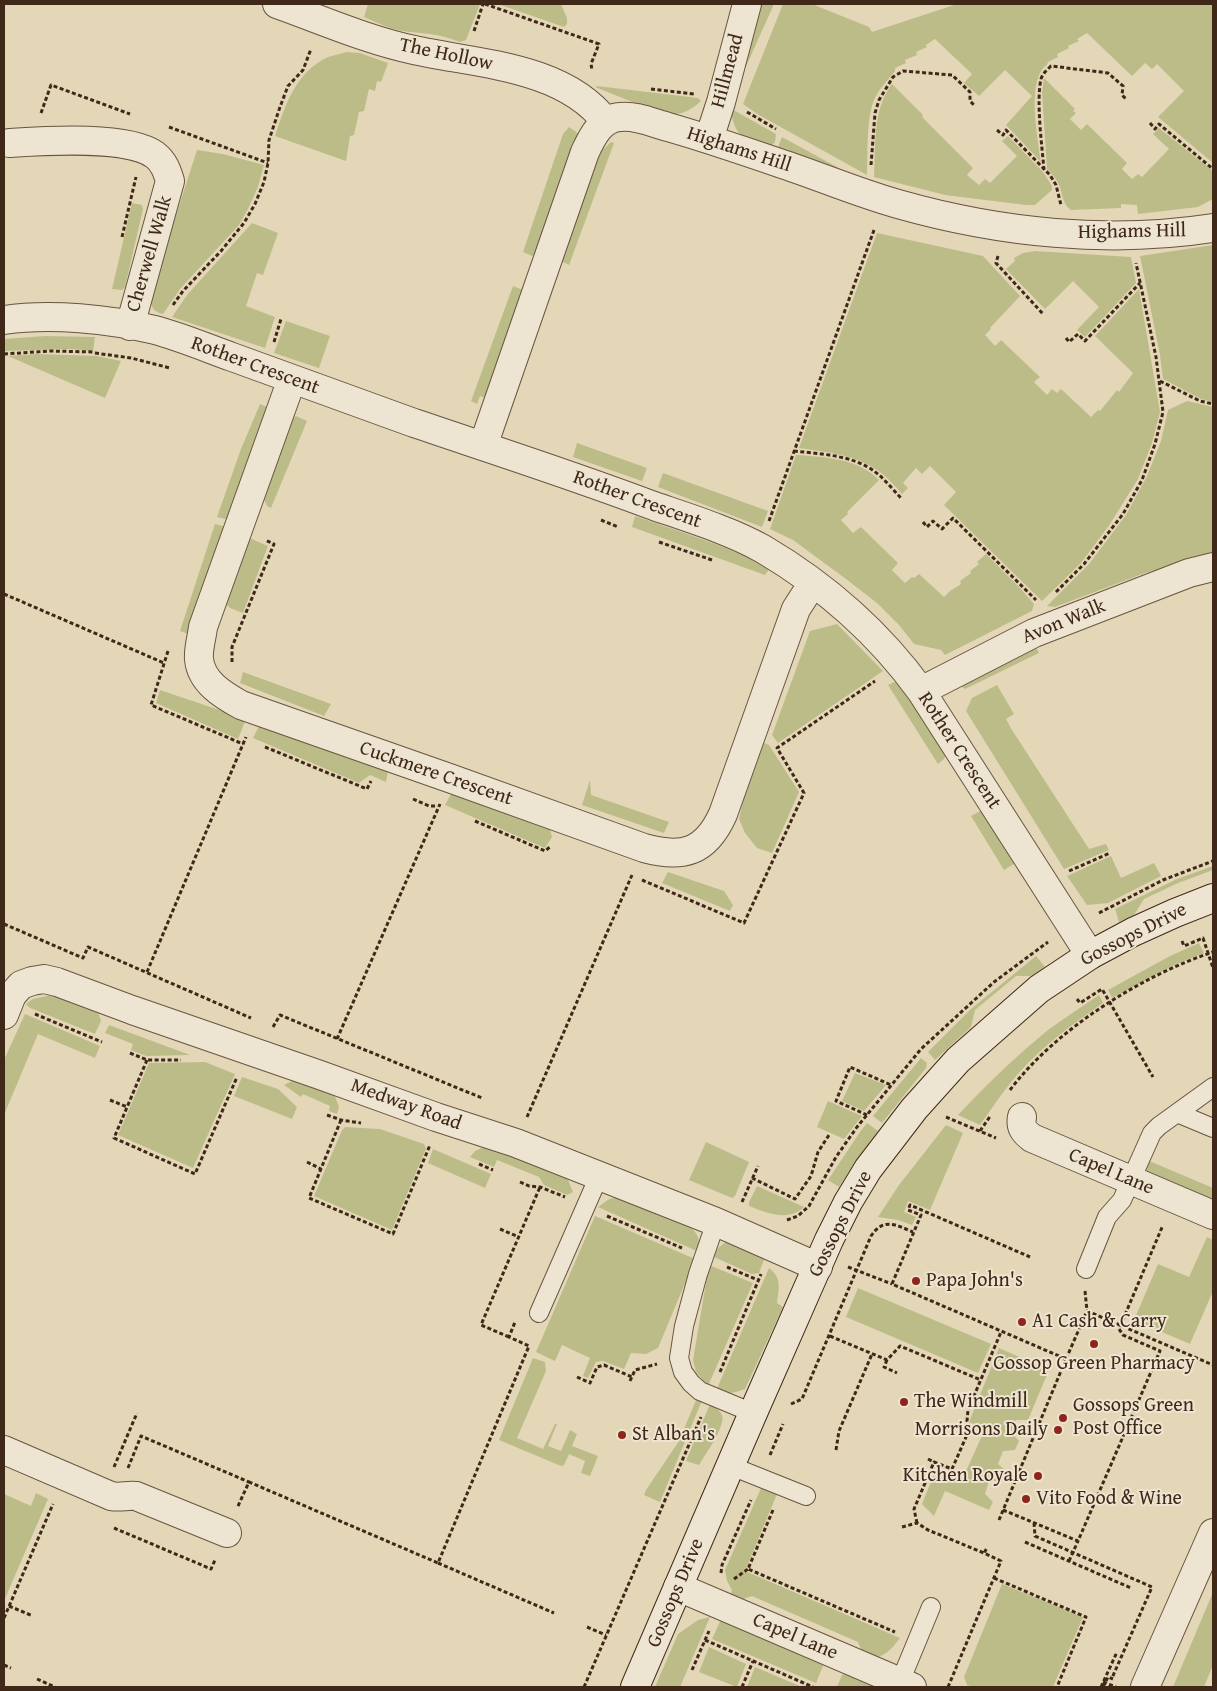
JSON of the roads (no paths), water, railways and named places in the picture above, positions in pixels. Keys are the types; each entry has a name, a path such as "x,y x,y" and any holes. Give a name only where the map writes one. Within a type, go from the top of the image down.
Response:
{"street":[{"name":"The Hollow","path":"277,4 373,38 414,50 511,68 538,77 581,97 595,108 606,122"},
{"name":"Hillmead","path":"709,138 721,102 747,4"},
{"name":"Highams Hill","path":"606,122 619,116 639,118 709,138 898,204 980,224 1064,233 1130,236 1181,233 1213,228"},
{"path":"483,446 585,152 595,132 606,122"},
{"name":"Cherwell Walk","path":"6,143 110,142 138,148 155,155 166,167 170,181 143,328"},
{"name":"Rother Crescent","path":"4,320 21,317 62,318 102,321 143,328 666,510 760,548 797,570 845,609 901,664 921,691 1090,955"},
{"name":"Cuckmere Crescent","path":"292,379 204,627 199,659 202,672 223,695 241,705 644,848 661,853 677,853 693,849 706,842 716,830 796,609 814,584"},
{"name":"Avon Walk","path":"921,691 1034,633 1189,573 1213,567"},
{"name":"Gossops Drive","path":"635,1687 818,1267 848,1202 868,1169 914,1109 958,1060 1039,989 1090,955 1150,924 1213,898"},
{"name":"Medway Road","path":"8,1005 21,985 44,979 57,982 436,1117 516,1143 716,1222 818,1267"},
{"name":"Capel Lane","path":"1009,1112 1021,1124 1025,1133 1032,1138 1213,1215"},
{"path":"4,1450 110,1496 121,1498 128,1495 136,1496 226,1533"},
{"path":"1145,1687 1213,1533"},
{"name":"Capel Lane","path":"678,1588 906,1685"}],"lane":[{"path":"1086,1269 1107,1217 1122,1200 1152,1133 1213,1087"},
{"path":"1177,1113 1213,1128"},
{"path":"539,1313 599,1176"},
{"path":"716,1222 684,1326 679,1358 683,1372 700,1391 753,1413"},
{"path":"731,1466 806,1496"},
{"path":"906,1685 917,1641 931,1607"}],"place":[{"name":"Papa John's","path":"916,1281"},
{"name":"A1 Cash & Carry","path":"1022,1322"},
{"name":"Gossop Green Pharmacy","path":"1094,1344"},
{"name":"The Windmill","path":"904,1402"},
{"name":"Gossops Green Post Office","path":"1063,1418"},
{"name":"Morrisons Daily","path":"1058,1430"},
{"name":"St Alban's","path":"622,1435"},
{"name":"Kitchen Royale","path":"1038,1476"},
{"name":"Vito Food & Wine","path":"1026,1499"}]}
